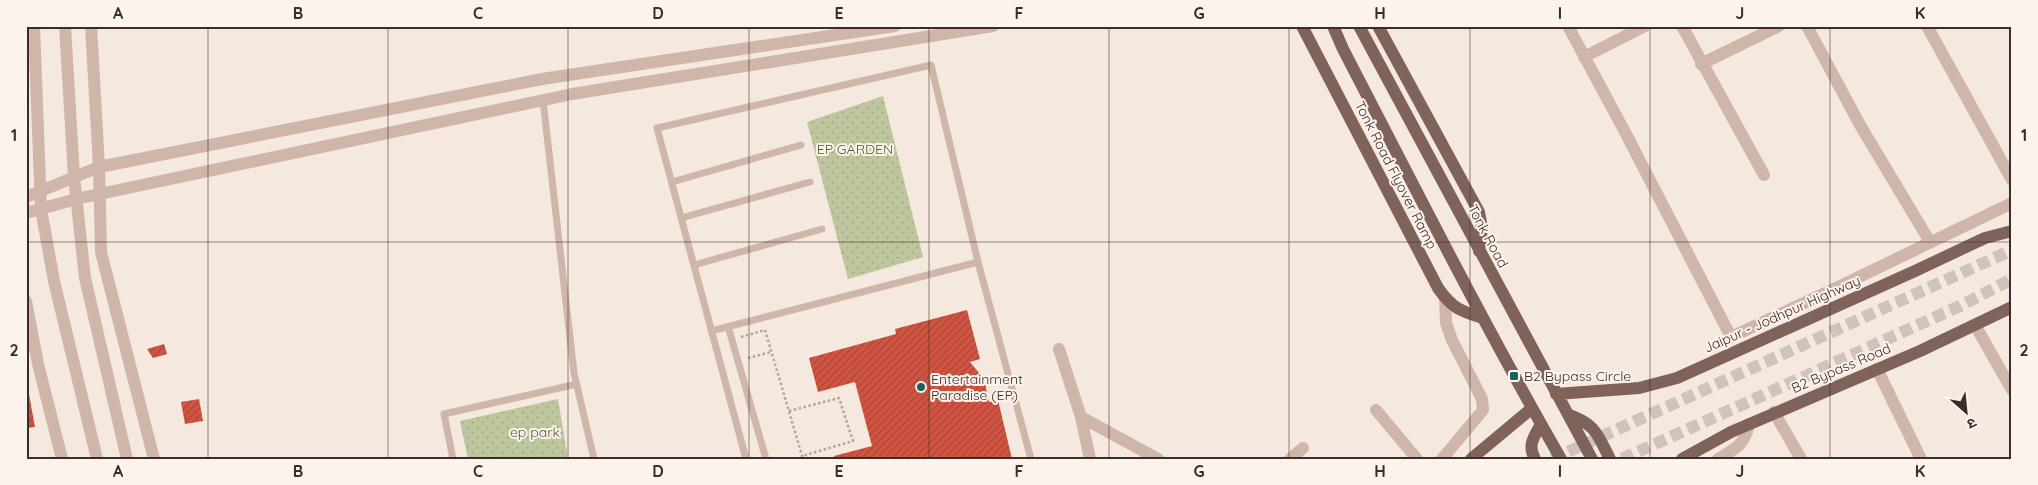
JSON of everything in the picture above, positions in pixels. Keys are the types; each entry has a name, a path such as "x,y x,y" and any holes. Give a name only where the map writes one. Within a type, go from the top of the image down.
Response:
{"main road":[{"name":"Tonk Road Flyover Ramp","path":"1302,26 1426,268 1444,297 1460,311 1483,318"},
{"path":"1333,26 1343,49 1483,318 1531,409 1561,459"},
{"name":"Tonk Road","path":"1359,26 1592,459"},
{"path":"1378,26 1479,212 1482,228 1479,251"},
{"name":"Jaipur - Jodhpur Highway","path":"1556,394 1639,388 1677,378 1985,238 2012,231"},
{"name":"B2 Bypass Road","path":"1682,458 1774,412 1877,369 2012,307"},
{"path":"1471,459 1531,409"},
{"path":"1569,416 1587,422 1593,428 1610,459"},
{"path":"1535,459 1531,445 1541,424"}],"street":[{"path":"34,26 41,209 54,281 97,459"},
{"path":"65,26 74,177 85,278 127,459"},
{"path":"90,26 99,167 101,252 154,459"},
{"path":"26,197 99,167 542,80 895,26"},
{"path":"26,213 76,199 543,100 993,26"},
{"path":"1568,26 1731,337 2012,203"},
{"path":"1584,57 1645,26"},
{"path":"1682,26 1701,64 1764,175"},
{"path":"1701,64 1779,26"},
{"path":"1807,26 1860,125 1930,242"},
{"path":"1927,26 2012,180"},
{"path":"1442,459 1483,410 1482,399 1452,340 1446,323 1444,297"},
{"path":"26,301 32,366 62,459"},
{"path":"1975,325 2012,390"},
{"path":"1060,349 1081,417 1090,459"},
{"path":"1877,369 1922,459"},
{"path":"1376,410 1417,459"},
{"path":"1774,412 1801,459"},
{"path":"1081,417 1158,459"},
{"path":"1718,459 1741,444 1746,437 1749,424"},
{"path":"1290,459 1303,448"}],"lane":[{"path":"746,459 658,128 931,65 978,262 1032,459"},
{"path":"543,100 576,384 594,459"},
{"path":"672,182 801,145"},
{"path":"681,218 810,182"},
{"path":"694,266 822,228"},
{"path":"711,331 978,262"},
{"path":"728,326 766,459"},
{"path":"453,459 444,414 576,384"}],"path":[{"path":"732,339 765,330 802,457 853,441 839,398 789,411"},
{"path":"738,361 771,352"}],"green space":[{"name":"EP GARDEN","path":"883,96 923,257 848,279 807,122"},
{"name":"ep park","path":"558,399 568,459 468,459 460,421"}],"building":[{"name":"Entertainment Paradise (EP)","path":"967,310 980,359 970,362 984,379 989,402 998,400 1012,459 835,459 834,456 872,446 855,382 818,392 809,358 896,334 895,329"},
{"path":"164,344 167,354 153,358 147,349"},
{"path":"28,389 35,427 26,428 26,390"},
{"path":"199,399 203,421 185,424 181,402"}],"tunnel":[{"path":"1552,459 2012,250"},
{"path":"1622,459 1960,306 2012,279"}],"place":[{"name":"B2 Bypass Circle","path":"1514,376"},
{"name":"Entertainment Paradise (EP)","path":"921,387"}]}
